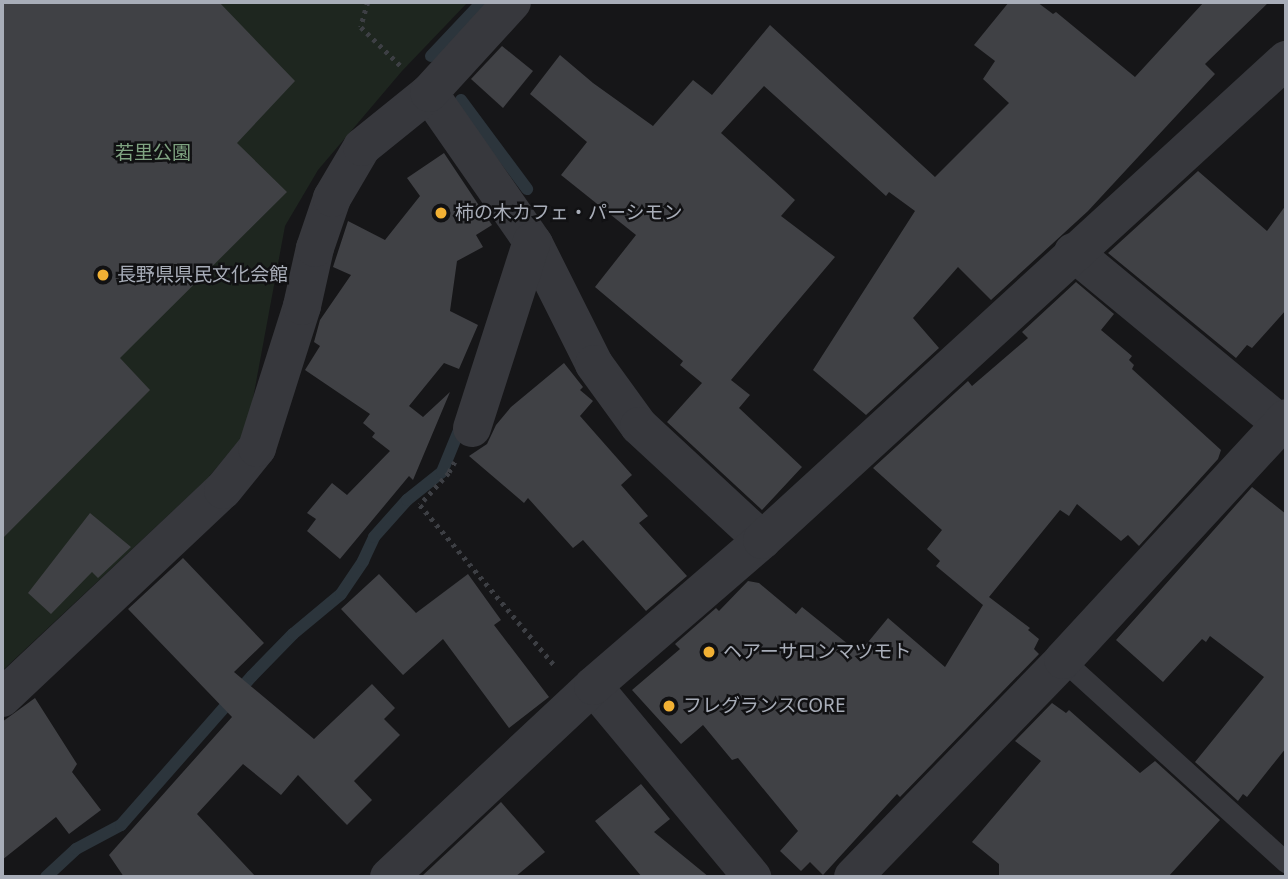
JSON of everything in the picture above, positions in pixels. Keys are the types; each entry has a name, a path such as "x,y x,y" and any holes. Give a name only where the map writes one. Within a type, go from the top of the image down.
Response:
{"street":[{"path":"2,698 223,490 257,448 302,306 315,248 332,198 362,147 429,93 512,2"},
{"path":"389,877 587,692 762,540 1286,60"},
{"path":"429,93 532,241 594,364 639,426 762,540"},
{"path":"471,428 532,241"},
{"path":"852,877 1063,660 1284,423 1073,253"},
{"path":"587,692 751,877"}],"lane":[{"path":"1063,660 1286,862"}],"path":[{"path":"368,2 361,27 429,93"},
{"path":"471,428 449,473 420,505 587,692"}],"green space":[{"name":"若里公園","path":"2,2 468,2 402,71 318,170 285,226 247,431 208,478 2,671"}],"building":[{"name":"長野県県民文化会館","path":"2,2 219,2 295,81 237,143 287,192 120,358 150,390 2,539"},
{"path":"1009,2 1037,2 1053,14 1056,12 1135,77 1204,2 1269,2 1205,64 1215,74 1088,211 991,300 958,267 913,318 939,348 866,415 813,370 915,211 889,192 886,196 764,86 721,133 795,200 781,216 835,257 731,380 750,395 739,408 802,467 762,510 667,422 702,383 680,365 683,361 595,287 636,235 561,175 587,142 530,94 560,55 593,83 653,126 693,80 712,95 770,25 935,177 1009,103 983,79 995,61 974,45"},
{"path":"502,46 533,71 503,108 471,79"},
{"path":"444,153 492,225 476,235 483,247 457,261 450,311 478,325 459,369 444,363 409,406 423,417 450,392 413,480 409,476 340,559 307,531 316,519 307,513 332,483 347,495 390,451 372,437 375,433 363,423 370,414 305,370 320,346 314,342 320,320 351,275 333,267 348,221 385,240 420,196 407,178"},
{"path":"1198,171 1267,231 1286,205 1286,310 1252,348 1247,345 1236,358 1108,253"},
{"path":"1076,282 1114,314 1101,330 1132,356 1129,360 1134,365 1132,369 1221,450 1218,459 1139,546 1128,535 1121,541 1077,504 1069,516 1060,510 989,597 1030,628 1028,630 1039,639 1034,649 1039,654 900,797 897,794 823,875 810,862 801,871 780,851 798,831 738,758 732,760 703,725 681,744 632,690 680,649 675,644 716,608 719,611 748,581 759,583 796,614 802,607 859,653 888,618 945,667 983,605 936,566 940,561 927,549 942,530 873,468 968,381 972,386 1028,338 1022,332"},
{"path":"564,363 583,387 580,390 593,401 580,416 632,475 621,485 648,516 639,523 687,576 646,611 583,540 573,548 528,498 524,503 469,456 487,444 496,425 511,407"},
{"path":"1252,487 1286,514 1286,748 1247,797 1243,794 1238,801 1195,762 1264,677 1210,636 1206,642 1202,639 1163,682 1116,640"},
{"path":"90,513 131,547 98,578 92,572 51,614 28,593"},
{"path":"183,558 264,643 234,672 314,739 372,684 395,708 384,719 400,735 354,781 372,800 347,825 298,775 281,795 243,764 197,814 256,877 124,877 109,855 232,717 128,609"},
{"path":"379,574 416,613 468,574 501,620 494,625 549,697 509,728 443,639 403,675 341,609"},
{"path":"35,698 77,764 72,772 101,810 69,834 56,817 2,860 2,722"},
{"path":"1052,703 1066,713 1069,710 1140,773 1155,761 1220,820 1168,877 999,877 999,864 972,842 1041,761 1015,741"},
{"path":"641,784 670,819 654,832 709,877 642,877 595,821"},
{"path":"501,802 545,852 515,877 421,877"}],"waterway":[{"path":"431,56 482,2"},
{"path":"461,100 527,189"},
{"path":"46,877 76,849 121,825 252,676 293,634 341,594 363,561 374,537 407,500 442,472 462,423"}],"place":[{"name":"柿の木カフェ・パーシモン","path":"441,213"},
{"name":"長野県県民文化会館","path":"103,275"},
{"name":"ヘアーサロンマツモト","path":"709,652"},
{"name":"フレグランスCORE","path":"669,706"}]}
